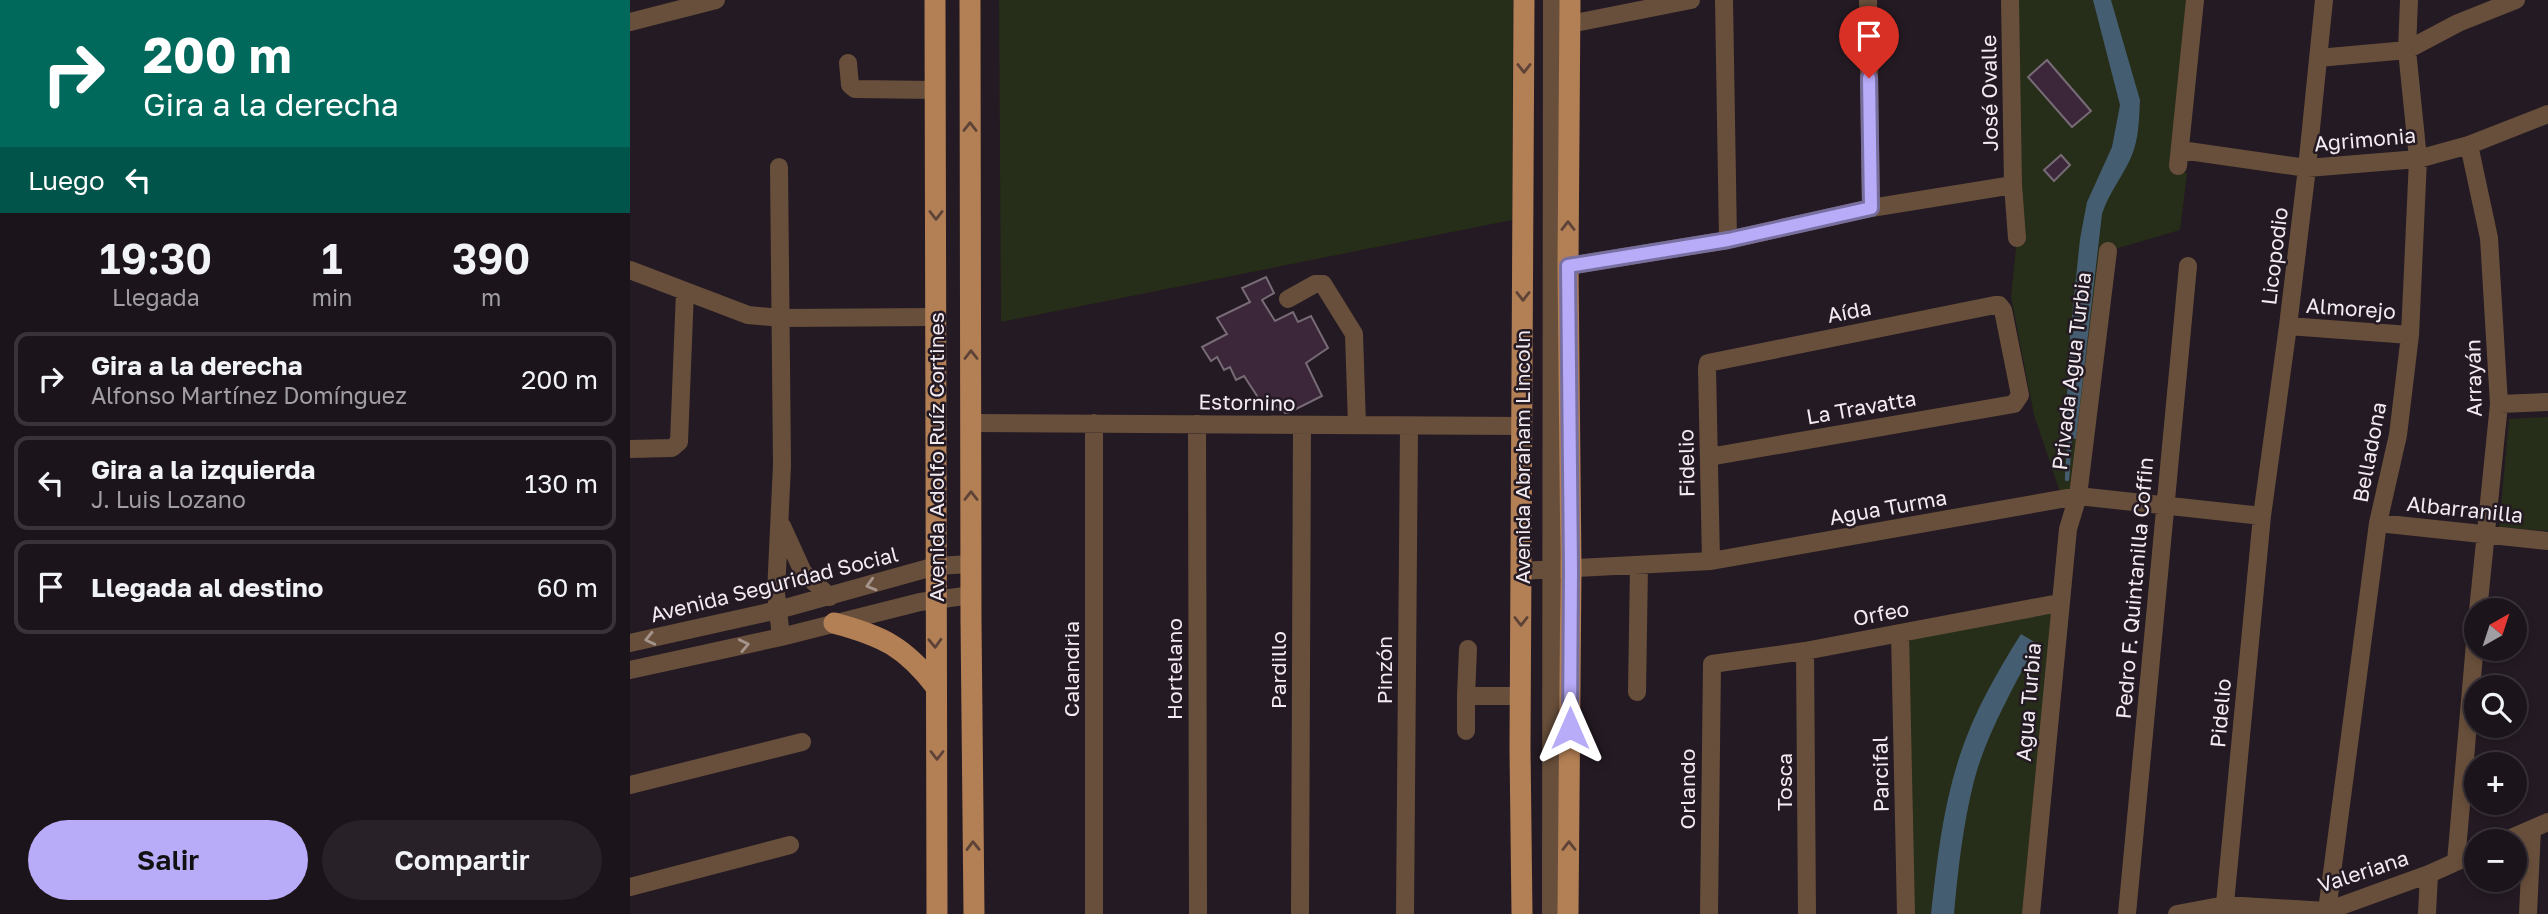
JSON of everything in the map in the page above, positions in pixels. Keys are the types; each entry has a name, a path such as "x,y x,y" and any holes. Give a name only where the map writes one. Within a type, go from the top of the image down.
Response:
{"main road":[{"name":"Avenida Adolfo Ruíz Cortines","path":"935,0 937,914"},
{"name":"Avenida Adolfo Ruíz Cortines","path":"970,0 974,914"},
{"name":"Avenida Abraham Lincoln","path":"1522,914 1520,696 1545,570 1523,426 1524,0"},
{"path":"1568,914 1545,570 1568,266 1570,0"},
{"path":"834,623 861,630 905,652 936,687"}],"street":[{"path":"630,22 716,0"},
{"path":"1540,0 1551,914"},
{"path":"1539,914 1552,0"},
{"path":"1570,24 1691,0"},
{"path":"1724,0 1728,240"},
{"path":"1868,0 1871,208"},
{"name":"José Ovalle","path":"2010,0 2013,185 2017,238"},
{"name":"Agrimonia","path":"2195,0 2179,158 2307,168 2418,159 2469,145 2548,114"},
{"name":"Licopodio","path":"2262,516 2307,168 2324,0"},
{"name":"Belladona","path":"2327,911 2378,523 2398,435 2410,335 2418,159 2407,50 2409,0"},
{"path":"2318,58 2407,50 2458,23 2516,0"},
{"path":"848,63 850,85 855,89 935,90"},
{"name":"Arrayán","path":"2469,145 2489,238 2499,404 2479,598"},
{"path":"779,167 782,318 781,523 777,576 780,637"},
{"path":"1568,266 1728,240 1871,208 2013,185"},
{"name":"Privada Agua Turbia","path":"2078,496 2108,251"},
{"name":"Pedro F. Quintanilla Coffin","path":"2127,914 2188,265"},
{"path":"630,270 738,312 782,318 936,317"},
{"path":"1289,299 1315,284 1323,284 1354,334 1357,425"},
{"path":"630,449 676,446 680,438 685,291"},
{"name":"Aída","path":"1708,363 1999,305 2003,310 2019,399"},
{"name":"Almorejo","path":"2288,326 2410,335"},
{"name":"Fidelio","path":"1708,363 1711,561"},
{"name":"La Travatta","path":"1709,457 2014,404 2019,399"},
{"path":"2499,404 2548,402"},
{"name":"Estornino","path":"971,423 1523,426"},
{"name":"Calandria","path":"1094,424 1094,914"},
{"name":"Hortelano","path":"1197,424 1198,914"},
{"name":"Pardillo","path":"1300,914 1302,425"},
{"name":"Pinzón","path":"1405,914 1409,427"},
{"name":"Agua Turma","path":"1545,570 1711,561 2078,496 2262,516"},
{"name":"Agua Turbia","path":"2031,914 2059,603 2068,529 2078,496"},
{"name":"Pidelio","path":"2224,909 2262,516"},
{"path":"781,523 803,572 830,597"},
{"name":"Albarranilla","path":"2378,523 2548,541"},
{"name":"Avenida Seguridad Social","path":"630,643 830,597 936,566 971,564"},
{"path":"1637,692 1639,565"},
{"path":"630,670 935,599 972,595"},
{"name":"Orfeo","path":"1712,664 1805,651 2059,603"},
{"name":"Parcifal","path":"1900,633 1906,914"},
{"path":"1466,731 1468,649"},
{"name":"Tosca","path":"1805,651 1807,914"},
{"path":"2456,862 2473,662"},
{"name":"Orlando","path":"1709,914 1712,664"},
{"path":"1466,696 1520,696"},
{"path":"630,785 802,742"},
{"path":"2528,914 2540,826"},
{"path":"630,887 790,845"},
{"name":"Valeriana","path":"2176,914 2224,909 2327,911 2464,858"},
{"path":"2427,914 2429,874"}],"green space":[{"path":"999,0 1513,0 1512,220 1001,322"},
{"path":"2010,0 2195,0 2178,166 2187,174 2180,230 2108,251 2078,496 2061,495 2034,415 2011,297 2017,238"},
{"path":"2548,417 2548,531 2499,527 2509,419"},
{"path":"2059,603 2031,914 1906,914 1900,633"}],"water":[{"path":"2093,0 2111,0 2140,100 2134,148 2102,214 2076,439 2065,437 2070,336 2080,239 2087,202 2112,147 2120,105"},
{"path":"2021,634 2036,643 1993,728 1979,763 1964,831 1954,914 1931,914 1945,813 1960,755 1987,693"}],"building":[{"path":"2047,60 2091,111 2072,127 2028,77"},
{"path":"2061,155 2070,165 2054,181 2044,170"},
{"path":"1266,277 1274,293 1262,300 1275,321 1293,312 1298,322 1311,316 1328,348 1306,363 1322,396 1288,413 1285,413 1280,405 1267,411 1244,376 1236,380 1230,367 1224,370 1217,357 1211,361 1202,347 1227,334 1217,318 1250,302 1242,288"}],"waterway":[{"path":"2067,479 2070,433"}],"route":[{"path":"1570,728 1568,266 1728,240 1871,208 1869,78"}]}
